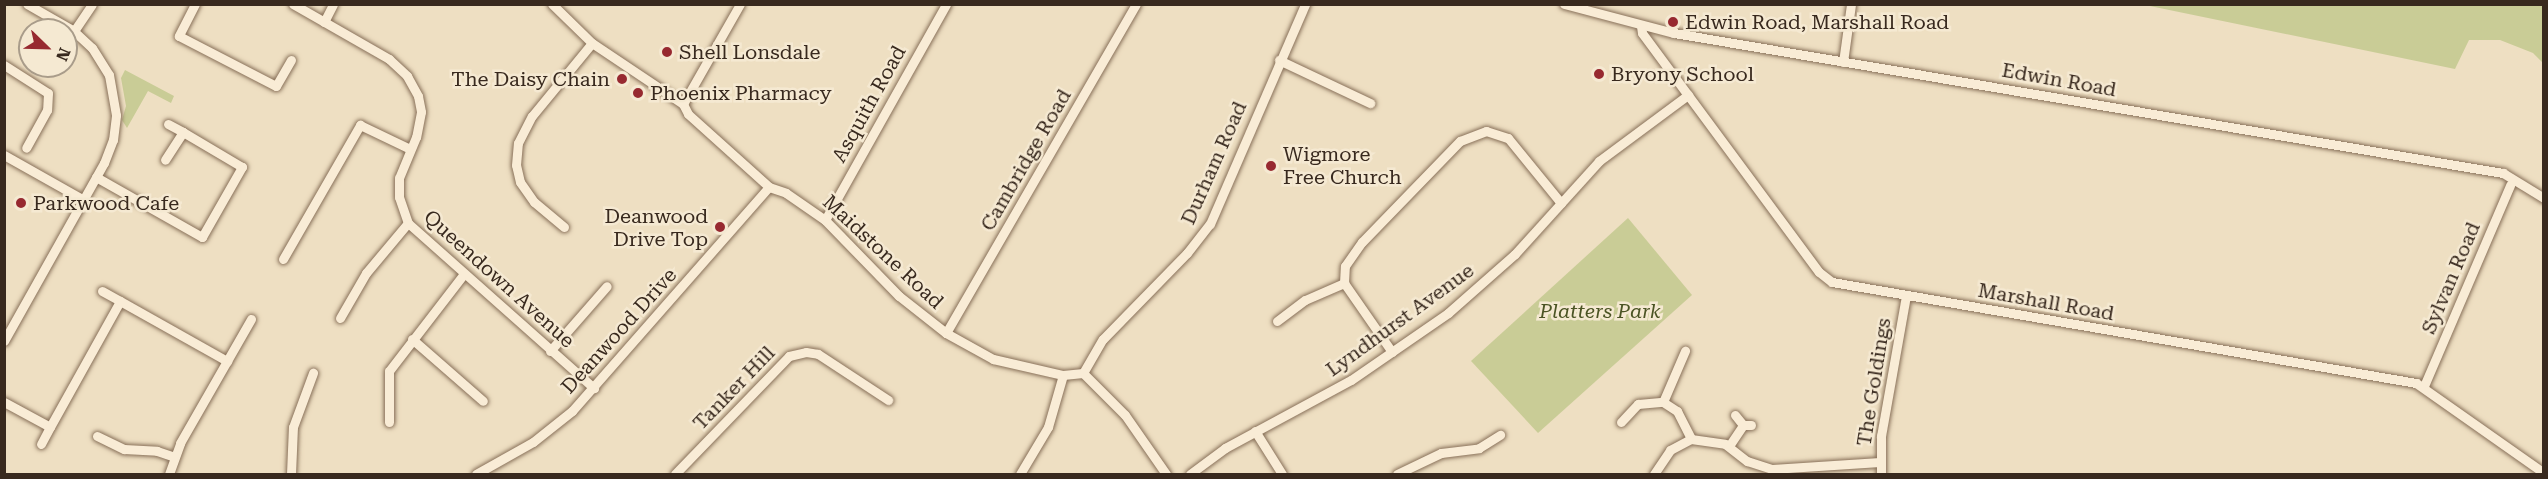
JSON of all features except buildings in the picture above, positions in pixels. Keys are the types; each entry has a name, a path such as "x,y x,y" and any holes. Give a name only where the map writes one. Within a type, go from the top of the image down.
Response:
{"street":[{"path":"27,4 51,18"},
{"path":"78,25 92,4"},
{"path":"195,4 179,36 276,86 291,60"},
{"name":"Queendown Avenue","path":"293,4 389,58 412,82 421,112 399,186 408,223 463,275 594,388"},
{"path":"324,22 333,4"},
{"name":"Maidstone Road","path":"552,4 592,43 683,104 688,114 769,187 786,193 825,220 899,296 946,333 993,359 1064,375 1083,373"},
{"path":"683,104 740,4"},
{"name":"Asquith Road","path":"825,220 946,4"},
{"name":"Cambridge Road","path":"946,333 1136,4"},
{"name":"Durham Road","path":"1083,373 1103,339 1204,233 1240,160 1279,60 1305,4"},
{"name":"Edwin Road","path":"1564,4 1641,26 2503,173 2544,198"},
{"path":"1843,62 1851,4"},
{"name":"Marshall Road","path":"1641,26 1642,33 1826,279 1854,288 2424,386 2544,473"},
{"path":"4,341 84,200 113,140 115,93 99,57 78,35"},
{"path":"564,227 534,202 520,182 516,165 518,143 532,116 592,43"},
{"path":"1279,60 1370,103"},
{"path":"4,65 48,93 47,110 26,147"},
{"name":"Lyndhurst Avenue","path":"1190,474 1255,431 1317,401 1392,352 1478,288 1599,161 1688,95"},
{"path":"96,177 202,237 242,167 168,124"},
{"path":"283,259 360,125 410,149"},
{"path":"165,160 183,132"},
{"path":"1392,352 1344,283 1345,266 1355,250 1460,141 1473,133 1494,132 1508,138 1561,203"},
{"path":"4,155 84,200"},
{"name":"Sylvan Road","path":"2424,386 2510,185"},
{"name":"Deanwood Drive","path":"476,474 533,442 594,388 769,187"},
{"path":"340,318 366,273 408,223"},
{"path":"389,422 387,375 412,339 463,275"},
{"path":"1277,321 1305,300 1344,283"},
{"path":"550,351 607,286"},
{"path":"102,291 227,361"},
{"name":"The Goldings","path":"1881,474 1880,462 1906,296"},
{"path":"41,444 120,301"},
{"path":"169,474 174,457 251,319"},
{"path":"412,339 483,401"},
{"path":"1663,402 1685,351"},
{"name":"Tanker Hill","path":"675,474 778,362 795,353 818,354 888,400"},
{"path":"291,474 293,427 313,373"},
{"path":"1083,373 1125,415 1166,474"},
{"path":"1020,474 1048,427 1064,375"},
{"path":"4,402 50,427"},
{"path":"1621,422 1638,404 1663,402 1683,419 1691,439"},
{"path":"1730,446 1747,425 1735,415"},
{"path":"1255,431 1282,474"},
{"path":"97,435 124,449 157,451 174,457"},
{"path":"1397,474 1442,453 1479,448 1500,435"},
{"path":"1654,474 1670,450 1691,439 1730,446 1747,461 1772,469 1880,462"}],"green space":[{"path":"2145,5 2543,5 2543,63 2533,53 2500,40 2469,40 2455,69"},
{"path":"125,70 174,96 171,103 148,91 127,128 122,120 126,106 121,78"},
{"name":"Platters Park","path":"1628,218 1692,295 1538,433 1471,361"}],"place":[{"name":"Edwin Road, Marshall Road","path":"1673,22"},
{"name":"Shell Lonsdale","path":"667,52"},
{"name":"Bryony School","path":"1599,74"},
{"name":"The Daisy Chain","path":"622,79"},
{"name":"Phoenix Pharmacy","path":"638,93"},
{"name":"Wigmore Free Church","path":"1271,166"},
{"name":"Parkwood Cafe","path":"21,203"},
{"name":"Deanwood Drive Top","path":"720,227"}]}
